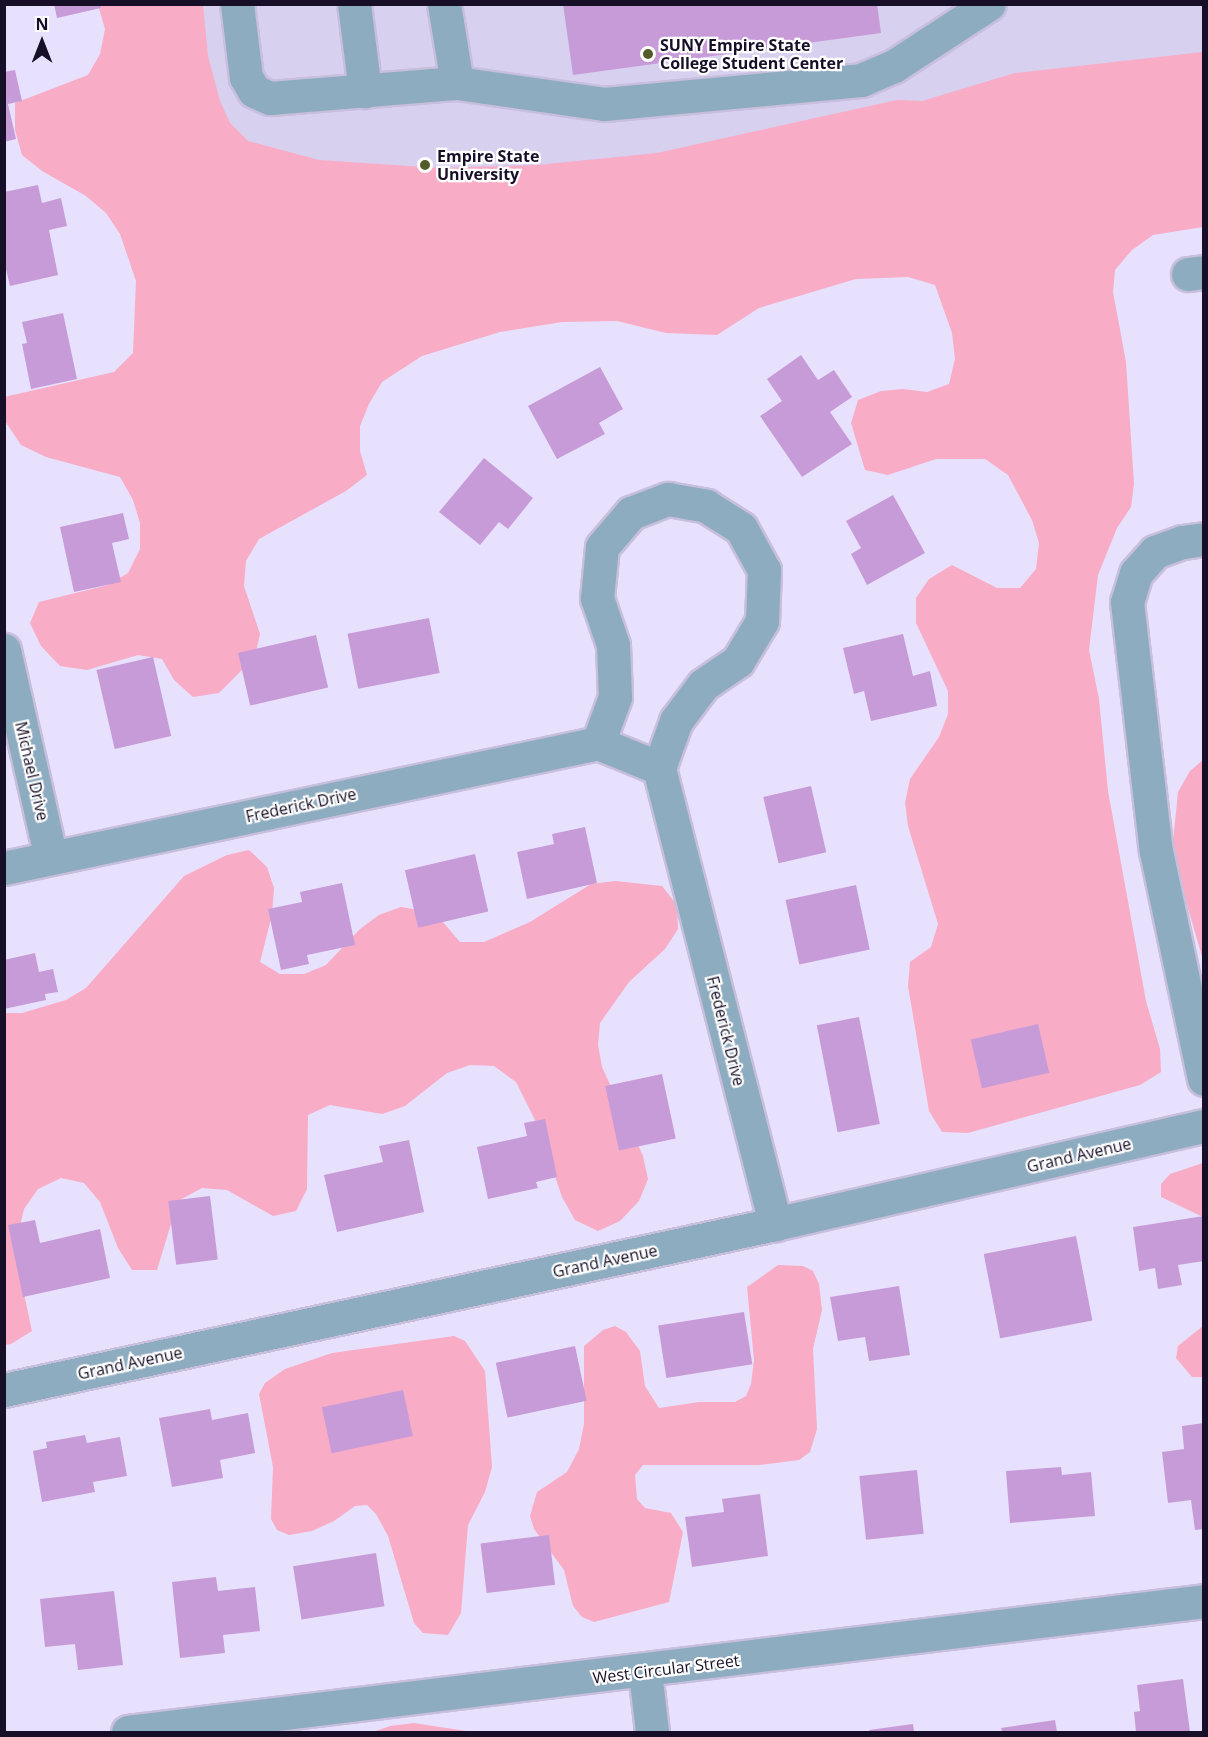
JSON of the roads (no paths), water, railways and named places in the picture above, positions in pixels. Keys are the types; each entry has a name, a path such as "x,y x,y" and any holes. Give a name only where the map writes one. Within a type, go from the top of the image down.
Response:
{"street":[{"path":"237,4 246,77 254,91 270,98 457,83 604,104 861,80 894,66 989,4"},
{"path":"354,4 365,91"},
{"path":"444,4 457,83"},
{"path":"668,499 706,506 741,528 764,570 762,621 738,661 703,685 676,721 658,768 598,743 615,697 613,645 597,598 603,547 631,513 668,499"},
{"path":"1203,539 1182,542 1155,552 1137,573 1127,602 1156,851 1203,1079"},
{"name":"Michael Drive","path":"4,650 51,858"},
{"name":"Frederick Drive","path":"4,868 598,743"},
{"name":"Frederick Drive","path":"658,768 775,1224"},
{"name":"Grand Avenue","path":"4,1390 775,1224 1203,1126"},
{"name":"West Circular Street","path":"128,1732 645,1672 1203,1601"},
{"path":"645,1672 652,1732"}],"place":[{"name":"SUNY Empire State College Student Center","path":"648,54"},
{"name":"Empire State University","path":"425,165"}]}
